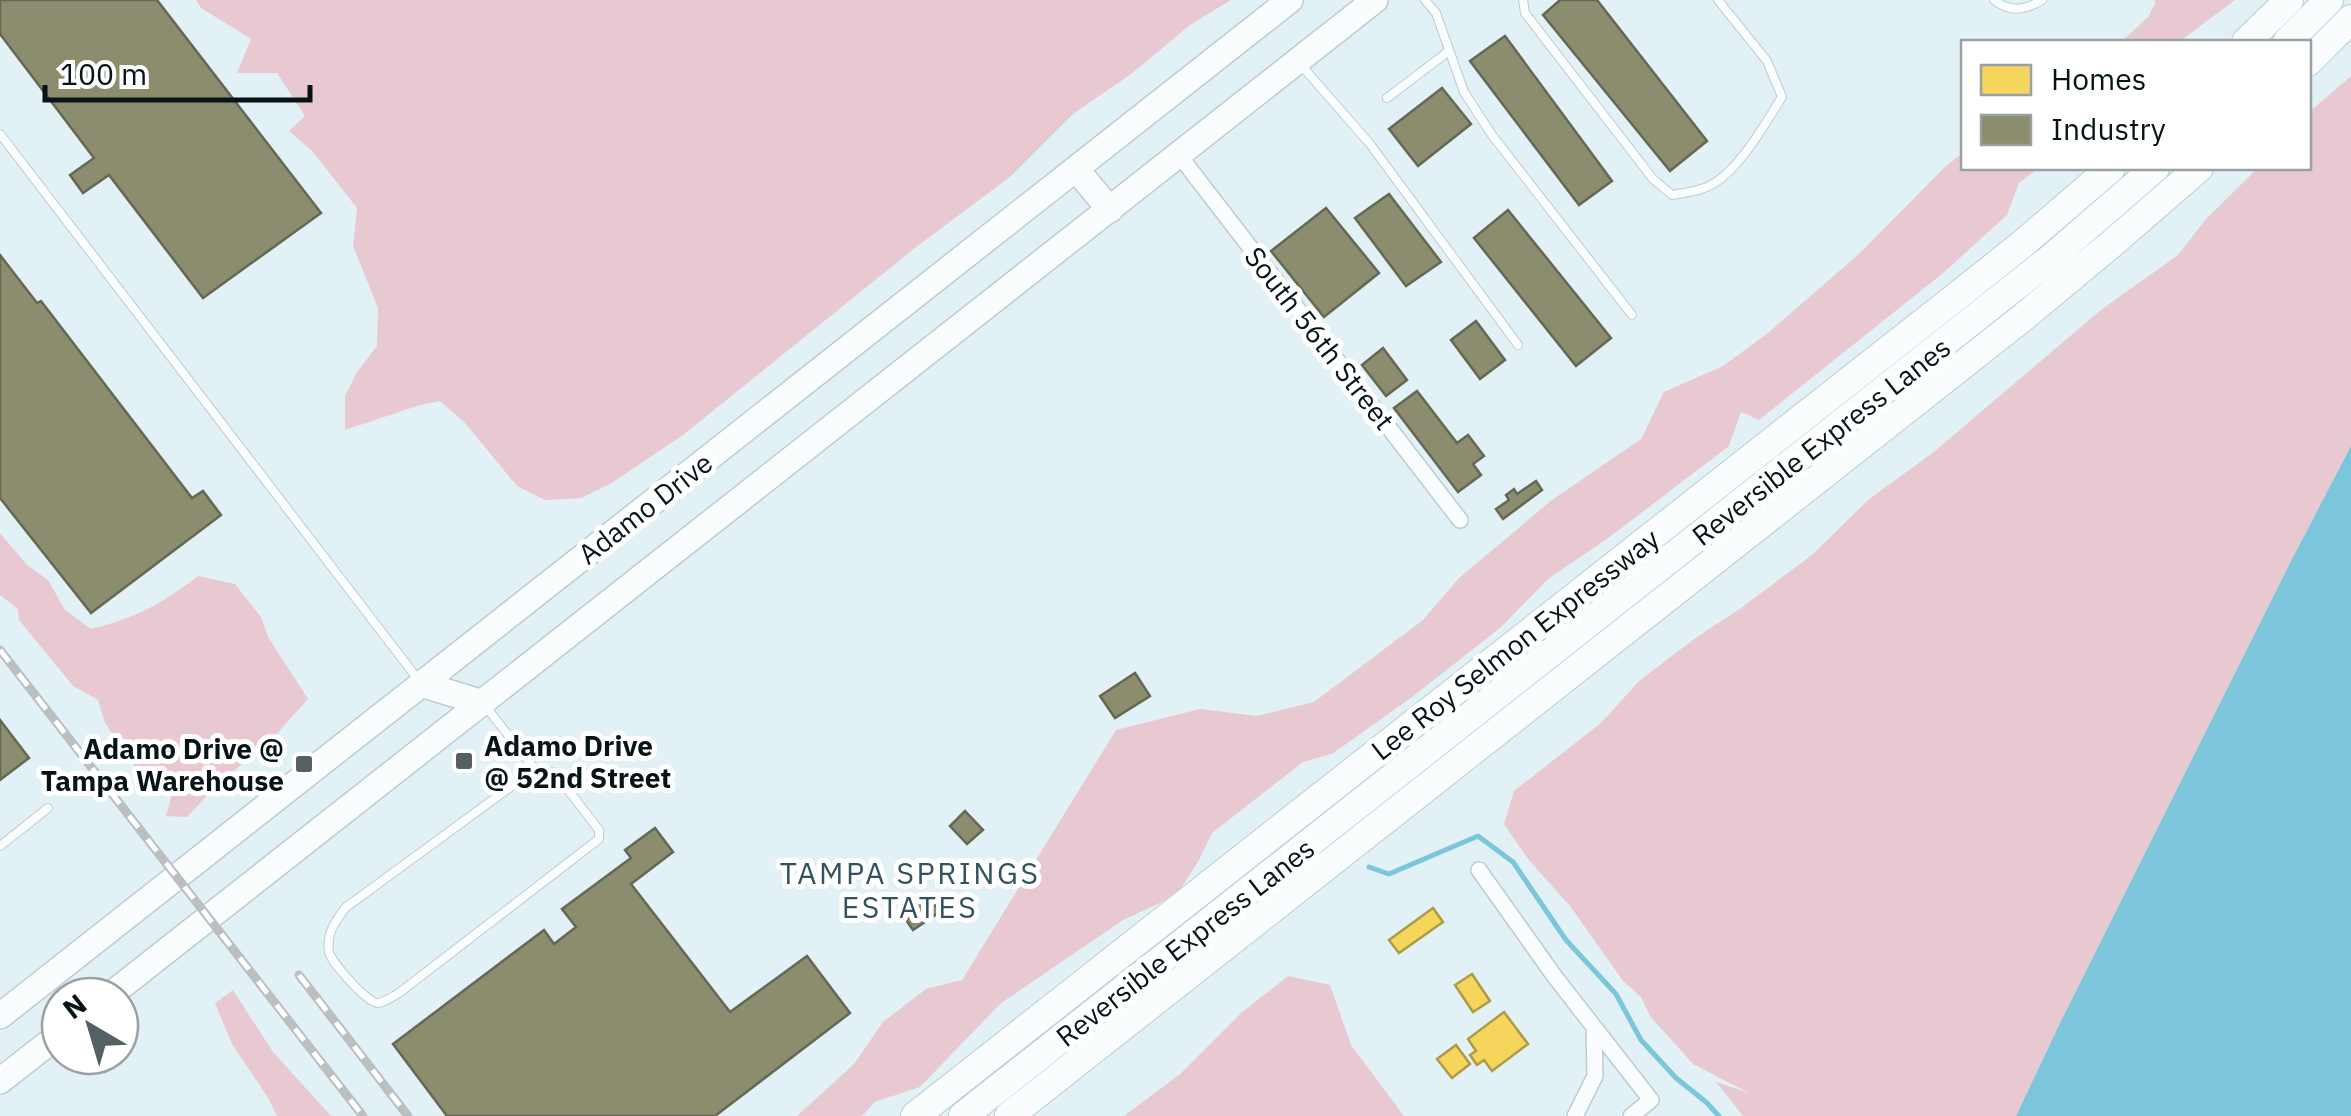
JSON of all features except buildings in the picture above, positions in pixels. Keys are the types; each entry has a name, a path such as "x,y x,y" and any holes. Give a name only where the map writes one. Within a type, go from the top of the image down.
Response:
{"highway":[{"path":"2248,40 2288,0"},
{"path":"2290,40 2329,0"},
{"path":"2311,59 2351,19"},
{"name":"Lee Roy Selmon Expressway","path":"915,1116 1952,300 2109,170"},
{"name":"Reversible Express Lanes","path":"964,1116 2050,259 2153,170"},
{"name":"Lee Roy Selmon Expressway","path":"1009,1116 2021,319 2197,170"}],"main road":[{"name":"Adamo Drive","path":"0,1016 1290,0"},
{"name":"Adamo Drive","path":"135,976 1376,0"},
{"path":"1076,168 1110,210"},
{"path":"421,684 483,703"},
{"path":"0,1081 40,1050"}],"street":[{"name":"South 56th Street","path":"1180,155 1460,520"},
{"path":"1479,870 1554,978 1651,1100 1631,1116"},
{"path":"1575,1116 1595,1076 1594,1028"}],"lane":[{"path":"1425,0 1436,13 1464,92 1492,135 1632,315"},
{"path":"1522,0 1526,13 1654,179 1672,195 1705,188 1720,180 1782,98 1767,61 1718,0"},
{"path":"1994,0 2012,10 2042,0"},
{"path":"1387,98 1449,51"},
{"path":"1298,62 1370,144 1518,345"},
{"path":"0,134 421,684"},
{"path":"483,703 534,770 555,773 599,830 599,839 400,994 379,1003 369,1002 328,949 331,928 345,908 534,770"},
{"path":"0,846 48,808"}],"shaded area":[{"path":"196,0 1231,0 1190,25 1130,75 1074,113 1010,177 915,248 683,435 610,484 581,498 545,500 517,486 464,422 440,401 345,430 345,396 377,346 378,308 353,246 357,208 313,152 289,131 305,116 277,73 237,73 251,39 201,8"},
{"path":"2235,0 2182,40 2123,40 2148,17 2156,2"},
{"path":"2351,76 2351,446 2016,1116 1743,1116 1716,1082 1749,1093 1693,1064 1650,1016 1641,997 1623,981 1570,906 1528,859 1504,824 1514,791 1602,722 1639,681 1813,554 1868,500 1935,451 2102,309 2178,255 2206,219 2256,170 2311,170 2311,110"},
{"path":"1961,155 1961,170 2036,170 2019,183 2007,215 1942,274 1759,420 1741,412 1729,446 1548,579 1500,628 1412,697 1332,754 1303,762 1212,833 1177,895 1123,920 1000,1004 920,1087 875,1102 862,1116 797,1116 854,1064 883,1022 926,989 962,980 1116,730 1200,709 1257,716 1314,702 1423,620 1459,578 1552,500 1641,439 1664,392 1723,366 1768,333 1860,253"},
{"path":"0,533 27,565 48,580 65,610 91,629 147,609 198,576 235,584 261,617 268,637 308,699 273,738 218,784 187,817 166,816 172,794 144,780 105,723 98,700 73,686 19,620 18,609 0,595"},
{"path":"1288,976 1330,985 1351,1045 1404,1116 1124,1116 1179,1075 1241,1013"},
{"path":"233,990 273,1052 331,1116 277,1116 232,1044 215,1003"}],"water":[{"path":"2351,446 2351,1116 2016,1116 2291,561"}],"waterway":[{"path":"1369,867 1389,874 1478,836 1513,862 1566,940 1616,994 1641,1040 1719,1116"}],"railway":[{"path":"0,650 363,1116"},
{"path":"299,975 408,1116"}],"place":[{"name":"Adamo Drive @ 52nd Street","path":"464,761"},
{"name":"Adamo Drive @ Tampa Warehouse","path":"304,764"}],"district":[{"name":"TAMPA SPRINGS ESTATES","path":"910,889"}]}
